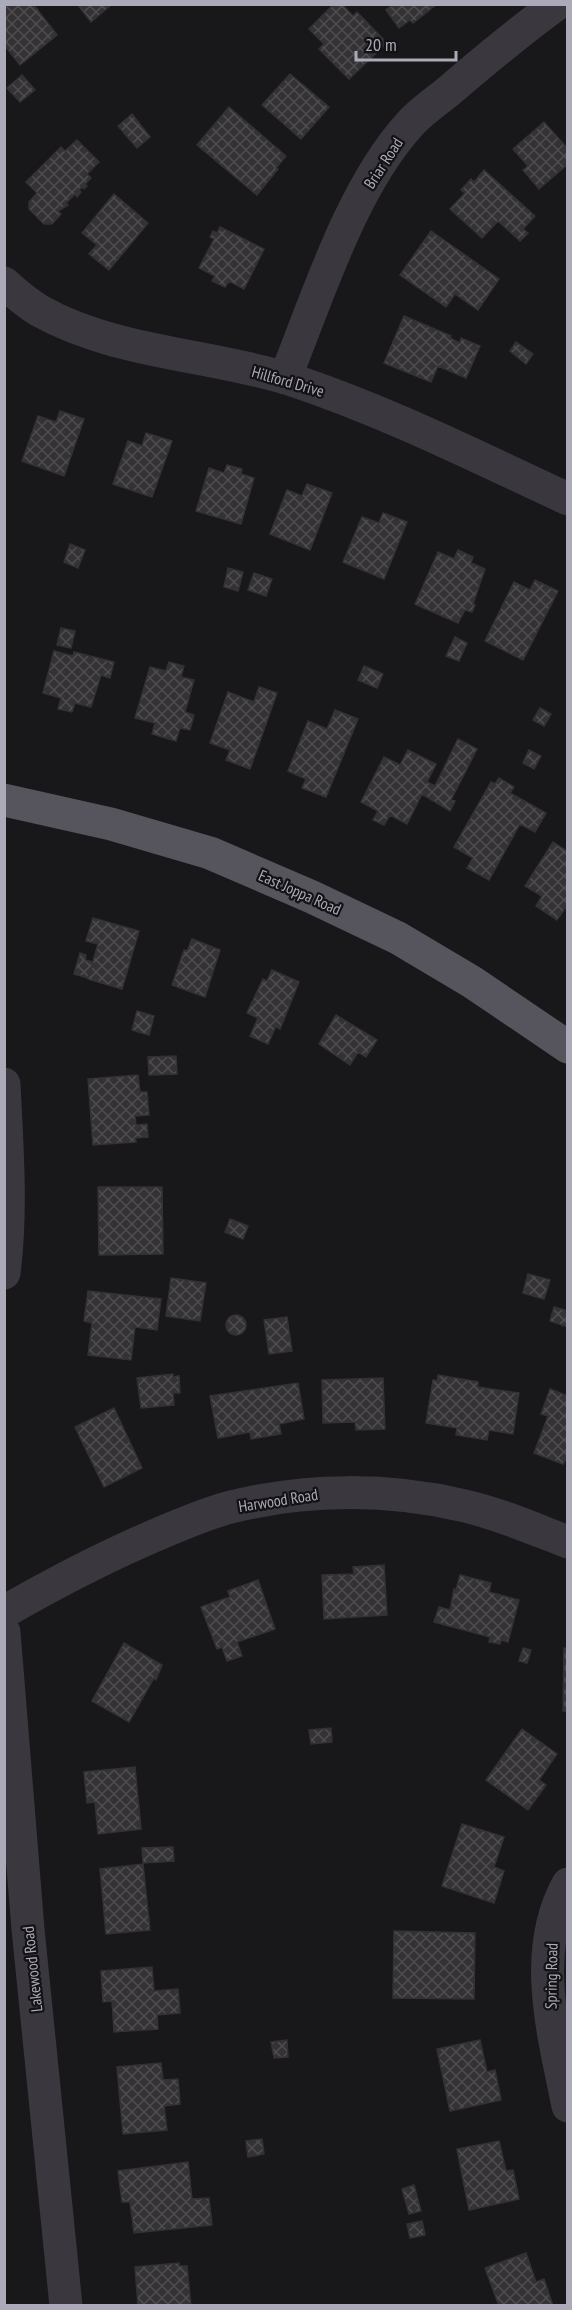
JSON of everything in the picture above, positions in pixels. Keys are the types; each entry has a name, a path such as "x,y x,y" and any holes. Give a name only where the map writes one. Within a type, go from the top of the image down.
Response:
{"main road":[{"name":"East Joppa Road","path":"4,800 111,824 210,854 312,897 398,938 472,982 567,1047"}],"street":[{"name":"Briar Road","path":"285,378 343,234 375,172 391,148 417,117 557,4"},
{"name":"Hillford Drive","path":"4,283 38,310 74,328 144,347 285,378 339,396 408,424 567,499"},
{"path":"4,1084 8,1176 7,1250 4,1273"},
{"name":"Harwood Road","path":"4,1611 74,1572 181,1525 229,1507 278,1498 320,1493 419,1497 466,1506 567,1542"},
{"name":"Lakewood Road","path":"4,1632 29,1940 66,2306"},
{"name":"Spring Road","path":"567,1884 554,1919 549,1950 548,2006 567,2106"}],"building":[{"path":"4,4 7,6 33,4 57,35 20,65 4,45"},
{"path":"77,4 110,4 111,5 91,22"},
{"path":"334,4 342,4 353,16 357,12 387,43 349,79 319,49 324,44 309,29"},
{"path":"394,4 437,4 413,23 410,20 399,28 386,10"},
{"path":"290,74 329,107 301,139 262,105"},
{"path":"22,75 35,90 20,102 7,88"},
{"path":"229,107 286,156 257,195 197,145"},
{"path":"132,114 150,137 137,148 118,126"},
{"path":"544,122 568,149 568,164 539,189 523,170 528,166 513,149"},
{"path":"77,140 99,162 87,174 91,178 85,184 87,186 84,189 82,187 77,197 75,194 66,203 68,205 58,211 61,214 52,224 44,224 29,209 29,202 37,193 26,182 61,147 65,151"},
{"path":"484,170 535,216 523,229 528,233 520,241 498,221 482,238 450,209 465,193 461,190 471,179 474,182"},
{"path":"114,194 148,223 109,270 89,254 97,245 82,233"},
{"path":"220,227 264,249 244,289 229,281 225,287 212,281 215,276 199,268 214,239 210,237 213,231 217,233"},
{"path":"431,231 499,279 478,310 455,294 446,307 400,275"},
{"path":"404,316 451,336 450,338 460,343 461,338 480,346 466,378 438,366 431,382 384,363"},
{"path":"516,342 533,354 526,364 510,351"},
{"path":"60,411 84,419 64,476 22,461 38,416 56,422"},
{"path":"146,433 172,441 152,497 113,484 128,441 142,446"},
{"path":"227,465 242,469 241,474 254,478 241,524 196,511 209,468 224,473"},
{"path":"307,484 332,493 310,550 270,534 287,490 302,496"},
{"path":"383,513 407,522 384,579 343,562 362,517 379,523"},
{"path":"70,544 85,550 78,568 64,562"},
{"path":"458,550 473,557 471,563 485,569 472,612 465,610 458,623 415,604 438,552 454,559"},
{"path":"228,568 243,572 238,591 224,587"},
{"path":"254,573 272,579 266,596 248,590"},
{"path":"535,580 558,591 523,660 485,641 514,582 530,590"},
{"path":"61,628 75,631 71,648 57,645"},
{"path":"455,637 467,643 459,661 446,656"},
{"path":"54,651 73,656 74,652 114,662 110,678 101,675 91,707 75,703 72,712 58,709 61,698 43,693"},
{"path":"169,662 184,666 181,677 194,680 185,712 194,715 190,730 180,728 176,741 152,734 155,723 135,718 150,667 166,671"},
{"path":"364,666 383,674 377,688 358,680"},
{"path":"259,687 277,693 250,769 226,760 230,750 210,743 228,692 254,702"},
{"path":"540,708 551,714 544,726 533,720"},
{"path":"335,710 358,719 326,797 302,788 306,779 288,771 308,721 327,729"},
{"path":"458,739 477,749 451,800 455,801 450,811 422,794 407,824 390,815 384,825 373,820 378,811 361,802 384,757 400,765 408,750 436,764 427,782 435,786"},
{"path":"529,750 541,756 534,769 523,763"},
{"path":"499,778 514,787 510,793 546,813 535,832 520,824 489,880 467,868 473,858 454,847 491,782 495,784"},
{"path":"553,842 568,852 568,904 557,920 536,906 542,896 525,886"},
{"path":"93,918 139,931 122,989 88,979 98,944 86,941"},
{"path":"192,939 220,950 205,997 172,985 184,950 187,951"},
{"path":"80,953 86,955 85,960 93,962 88,978 74,974"},
{"path":"272,970 299,982 280,1029 276,1026 268,1044 250,1036 258,1018 247,1013 263,979 267,981"},
{"path":"137,1011 154,1016 149,1035 132,1030"},
{"path":"336,1015 377,1040 366,1057 358,1052 350,1065 319,1044"},
{"path":"176,1056 177,1074 149,1075 148,1057"},
{"path":"138,1075 140,1092 147,1092 149,1115 135,1116 136,1125 147,1124 148,1137 135,1138 136,1142 93,1145 88,1079"},
{"path":"98,1187 162,1187 163,1254 99,1255"},
{"path":"230,1219 248,1226 243,1239 225,1232"},
{"path":"528,1274 550,1280 544,1299 523,1293"},
{"path":"171,1278 206,1283 200,1321 166,1316"},
{"path":"88,1291 161,1299 157,1330 135,1327 131,1360 88,1355 92,1323 84,1321"},
{"path":"554,1307 568,1311 568,1327 550,1321"},
{"path":"232,1315 240,1315 246,1321 246,1329 240,1335 232,1335 226,1329 226,1321"},
{"path":"287,1317 292,1351 269,1354 264,1320"},
{"path":"173,1374 173,1377 179,1376 180,1393 173,1393 174,1405 141,1408 137,1378"},
{"path":"438,1375 478,1382 478,1387 519,1393 513,1434 489,1430 487,1440 456,1435 457,1428 426,1423 433,1380 437,1381"},
{"path":"383,1378 385,1429 356,1430 355,1422 323,1423 322,1380"},
{"path":"298,1383 304,1419 279,1424 281,1434 251,1439 250,1432 218,1438 210,1396"},
{"path":"550,1389 568,1396 568,1456 563,1464 534,1453 548,1416 541,1414"},
{"path":"114,1408 142,1468 104,1487 75,1427"},
{"path":"384,1565 387,1615 324,1619 322,1575 354,1574 353,1567"},
{"path":"460,1575 491,1583 489,1592 519,1600 508,1642 501,1640 500,1644 489,1642 490,1637 434,1622 439,1607 450,1610 454,1589 456,1590"},
{"path":"258,1580 275,1629 237,1642 242,1656 227,1661 222,1647 217,1649 201,1607 230,1597 228,1591"},
{"path":"124,1643 162,1665 156,1680 154,1678 129,1722 92,1701"},
{"path":"523,1648 531,1650 527,1663 519,1661"},
{"path":"564,1648 568,1648 568,1711 563,1711"},
{"path":"331,1728 332,1742 311,1744 309,1730"},
{"path":"522,1729 557,1754 539,1780 546,1785 528,1810 486,1780"},
{"path":"135,1767 141,1829 98,1834 95,1802 87,1803 84,1772"},
{"path":"462,1824 504,1837 494,1867 504,1871 494,1903 442,1886"},
{"path":"173,1847 174,1861 143,1863 142,1848"},
{"path":"143,1864 150,1930 106,1934 100,1869"},
{"path":"394,1931 475,1933 474,1999 393,1998"},
{"path":"152,1967 154,1991 178,1989 180,2013 157,2015 158,2029 114,2032 112,2001 103,2002 101,1971"},
{"path":"287,2040 288,2057 274,2058 271,2042"},
{"path":"480,2040 487,2072 495,2070 501,2100 450,2111 437,2049"},
{"path":"161,2063 163,2080 178,2079 180,2104 164,2106 167,2130 123,2134 117,2067"},
{"path":"262,2139 264,2154 248,2157 246,2141"},
{"path":"499,2141 506,2171 513,2170 519,2199 469,2210 457,2149"},
{"path":"188,2162 192,2199 209,2198 212,2225 134,2233 130,2202 122,2202 118,2171"},
{"path":"414,2185 421,2211 409,2214 402,2189"},
{"path":"422,2221 425,2235 410,2238 407,2224"},
{"path":"526,2253 536,2282 544,2279 553,2306 499,2306 485,2268"},
{"path":"179,2263 179,2266 187,2266 191,2306 138,2306 135,2267"}]}
